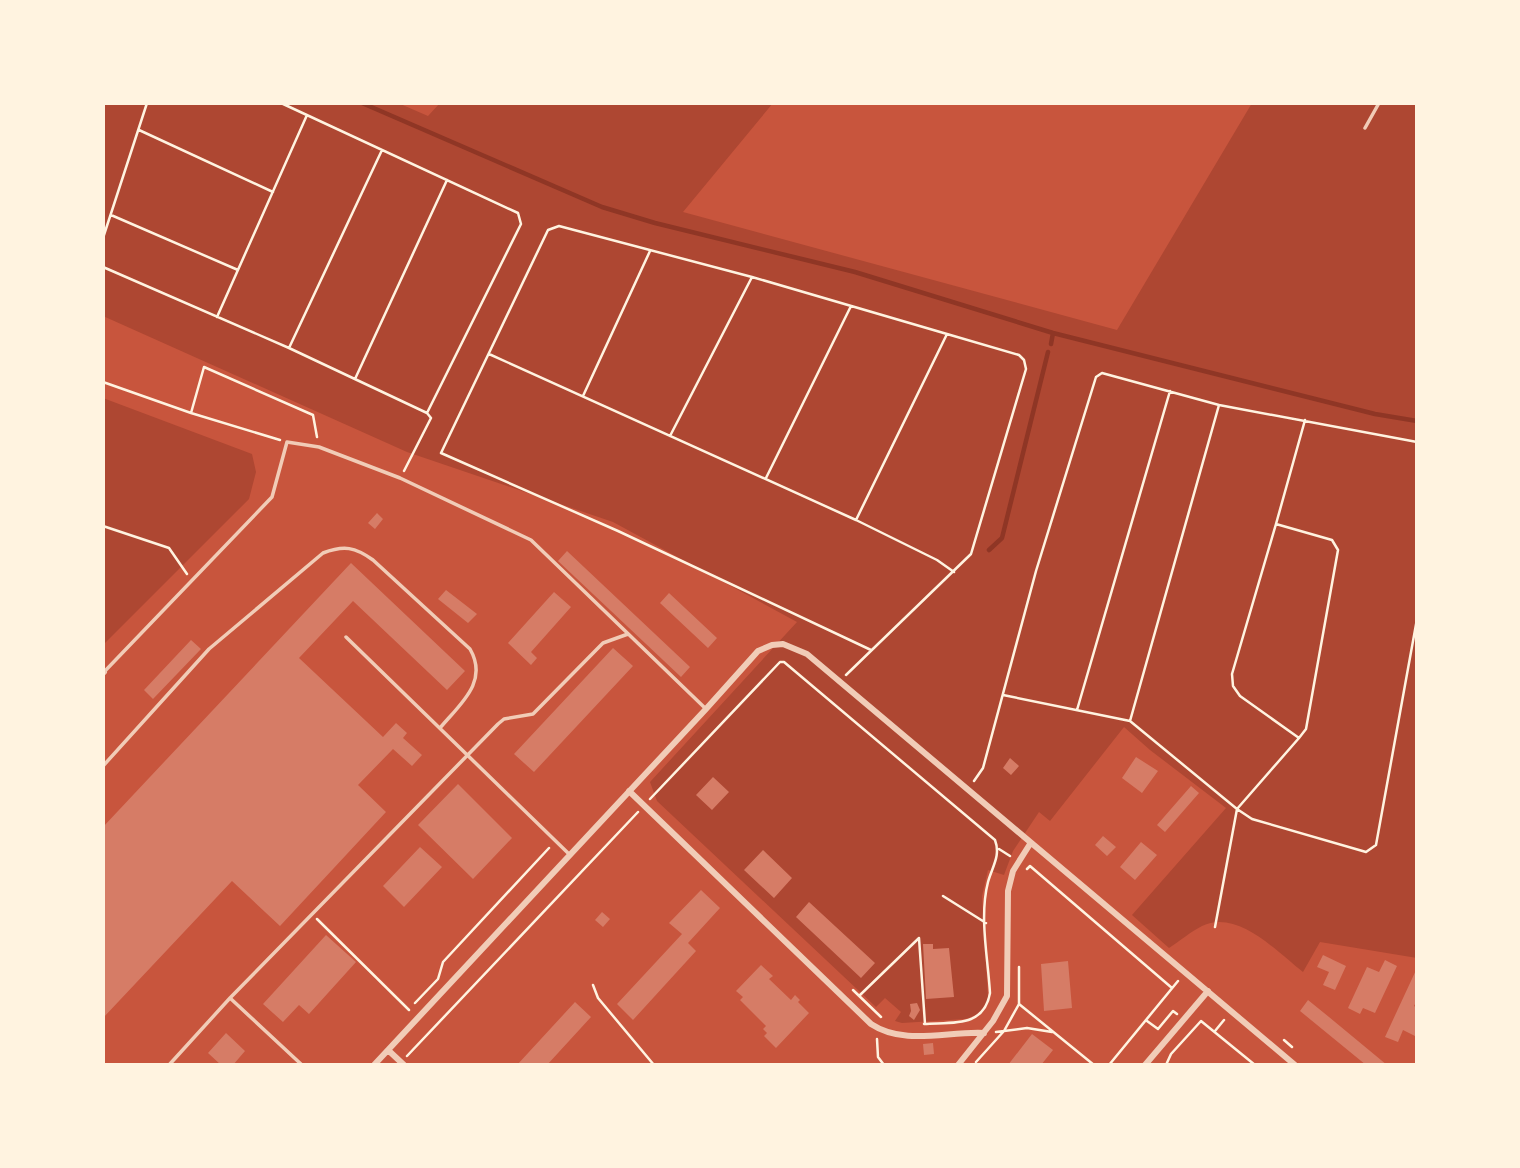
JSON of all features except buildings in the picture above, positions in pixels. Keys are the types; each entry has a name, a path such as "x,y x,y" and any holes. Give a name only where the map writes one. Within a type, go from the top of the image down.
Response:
{"street":[{"path":"374,1065 752,657 772,645 783,644 807,654 841,681 1030,844 1295,1065"},
{"path":"629,791 872,1024 891,1035 903,1036 984,1033"},
{"path":"958,1065 984,1033 1007,996 1007,891 1013,871 1030,844"},
{"path":"1146,1065 1208,991"},
{"path":"388,1050 402,1064"}],"lane":[{"path":"1365,128 1379,103"},
{"path":"104,673 272,497 288,442 319,447 400,478 531,540 706,709"},
{"path":"103,766 209,649 323,553 338,547 350,547 373,560 470,649 476,660 475,681 470,693 440,728"},
{"path":"169,1065 230,998 504,719 533,714 603,643 628,634"},
{"path":"346,637 569,854"},
{"path":"230,998 302,1065"}],"path":[{"path":"103,238 147,103"},
{"path":"281,103 519,213 521,224 427,413"},
{"path":"217,317 307,116"},
{"path":"138,130 273,192"},
{"path":"289,348 382,150"},
{"path":"355,379 447,180"},
{"path":"111,215 238,270"},
{"path":"841,681 971,554 1026,369 1024,360 1019,355 752,277 559,226 548,230 441,453 618,531 871,650"},
{"path":"583,397 650,251"},
{"path":"103,267 289,348 427,413 431,418 400,478"},
{"path":"670,436 752,277"},
{"path":"766,478 850,306"},
{"path":"856,520 947,334"},
{"path":"489,354 856,520 937,560 954,572"},
{"path":"191,413 204,367 313,415 319,447"},
{"path":"968,790 983,768 1036,571 1096,377 1102,373 1219,405 1417,442"},
{"path":"103,382 191,413 288,442"},
{"path":"1077,710 1170,391"},
{"path":"1130,721 1219,405"},
{"path":"1299,738 1240,696 1233,686 1232,674 1305,420"},
{"path":"1215,927 1237,810 1306,729 1338,550 1332,540 1276,524"},
{"path":"103,526 169,548 192,580"},
{"path":"1003,695 1130,721 1252,820 1366,852 1376,845 1417,619"},
{"path":"402,1064 780,662 784,662 995,840 999,849 987,887 988,1004 978,1017 967,1021 918,1025"},
{"path":"312,915 409,1010 438,979 443,962 556,840"},
{"path":"1023,873 1031,866 1172,988"},
{"path":"943,896 986,923"},
{"path":"852,1003 919,938 925,1024"},
{"path":"976,1062 1004,1031 1019,1004 1018,958"},
{"path":"1109,1065 1185,972"},
{"path":"593,985 598,998 654,1065"},
{"path":"850,987 890,1023"},
{"path":"1019,1004 1094,1065"},
{"path":"1166,1065 1171,1054 1200,1021 1255,1065"},
{"path":"984,1033 1027,1028 1055,1032"},
{"path":"877,1039 878,1056 884,1065"}],"shaded area":[{"path":"103,103 398,103 428,116 440,103 773,103 683,212 1117,330 1252,103 1417,103 1417,958 1320,942 1303,972 1256,935 1229,923 1216,922 1198,928 1169,948 1132,915 1226,808 1124,727 1050,821 1039,812 1013,851 1004,875 988,870 982,896 988,998 982,1010 965,1019 902,1023 895,1021 901,1012 885,998 876,1007 657,801 650,782 797,622 613,522 407,452 103,316"},
{"path":"103,398 252,454 256,472 249,499 103,645"}],"waterway":[{"path":"362,103 602,207 655,223 855,272 1053,333 1375,414 1417,421"},
{"path":"1051,344 1053,333"},
{"path":"989,550 1002,538 1048,352"}]}
